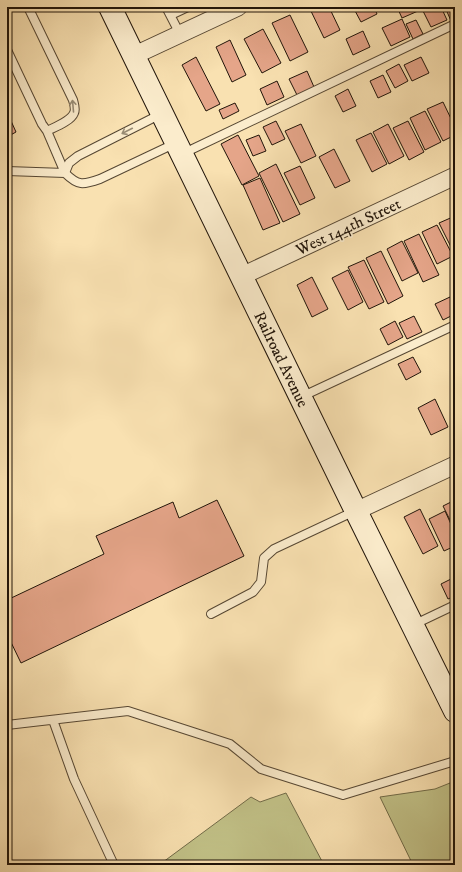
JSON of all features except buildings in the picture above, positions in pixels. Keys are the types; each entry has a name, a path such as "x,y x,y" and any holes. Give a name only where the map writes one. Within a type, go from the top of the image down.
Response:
{"street":[{"name":"Railroad Avenue","path":"110,7 455,711"},
{"path":"134,56 238,7"},
{"name":"West 144th Street","path":"242,276 455,176"},
{"path":"356,511 455,464"}],"lane":[{"path":"28,7 75,107 74,113 70,118 48,130"},
{"path":"166,7 180,34"},
{"path":"171,15 188,7"},
{"path":"7,50 42,124 48,130 65,173 74,181 89,183 179,148 455,24"},
{"path":"65,173 69,163 78,156 162,113"},
{"path":"7,171 65,173"},
{"path":"301,397 455,325"},
{"path":"211,614 252,592 261,582 264,558 274,549 356,511"},
{"path":"412,625 455,605"},
{"path":"7,725 128,711 230,744 261,769 343,796 455,761"},
{"path":"53,720 74,779 114,865"}],"green space":[{"path":"455,781 455,865 413,865 380,797 435,789"},
{"path":"286,793 324,865 159,865 251,797 260,802"}]}
